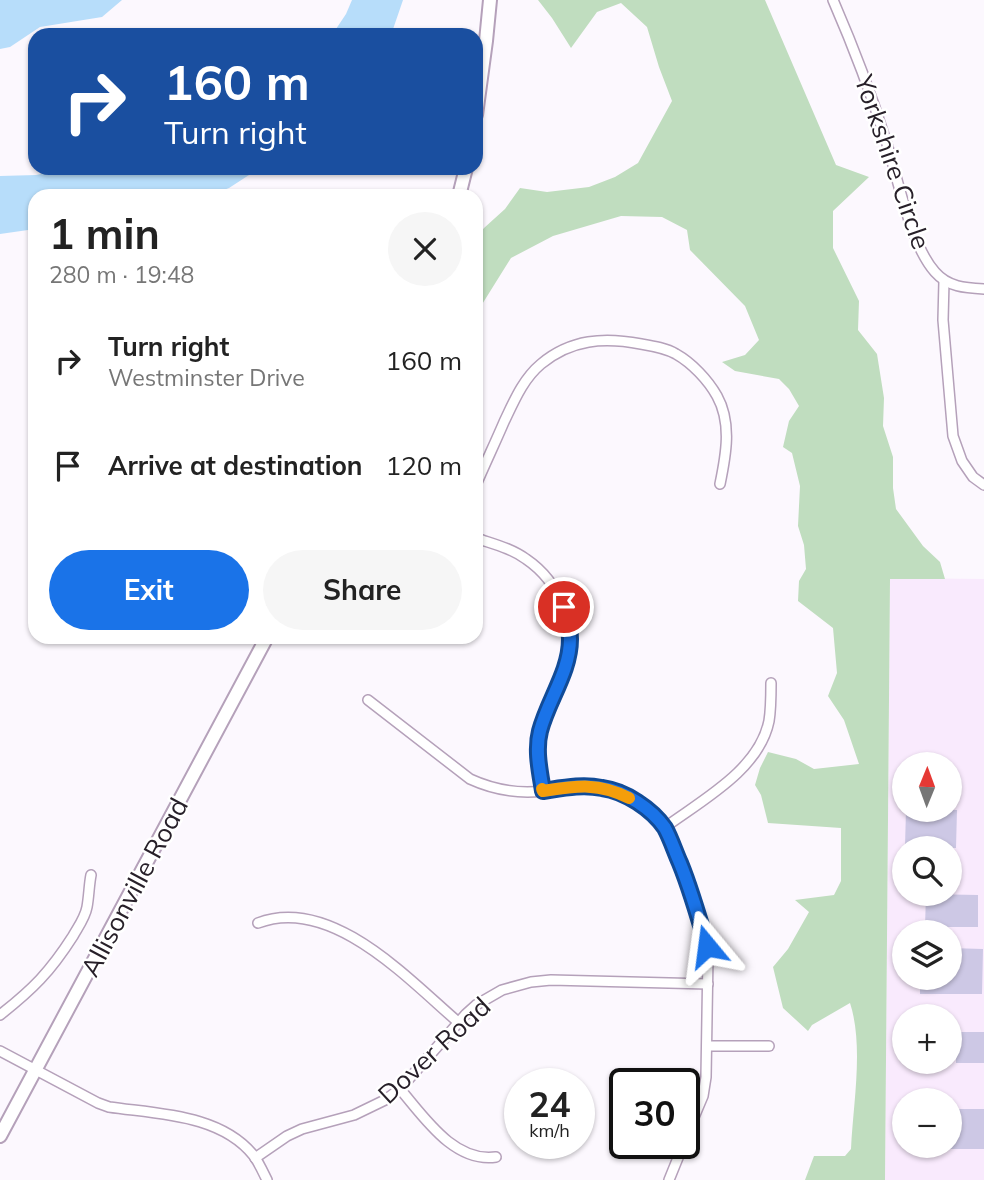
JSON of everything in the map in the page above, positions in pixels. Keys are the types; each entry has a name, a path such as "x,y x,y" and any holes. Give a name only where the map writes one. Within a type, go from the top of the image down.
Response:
{"main road":[{"path":"483,63 489,0"},
{"name":"Allisonville Road","path":"0,1136 263,644"}],"street":[{"name":"Yorkshire Circle","path":"833,0 882,127 925,259 944,281 956,286 984,289"},
{"path":"944,281 944,330 953,436 962,461 984,485"},
{"path":"483,470 520,389 538,365 564,348 592,340 607,340 660,348 676,354 704,378 717,396 727,436 726,459 720,484"},
{"path":"483,541 515,552 540,570 557,593 566,615 570,638 569,654 539,734 543,791"},
{"path":"664,828 734,777 756,753 769,722 771,683"},
{"path":"368,700 470,779 512,792 579,786 611,789 645,807 664,828 688,886 707,946 706,1077 700,1103"},
{"path":"0,1015 48,973 62,952 83,919 91,874"},
{"path":"258,923 285,916 316,921 346,934 372,948 458,1022"},
{"name":"Dover Road","path":"255,1158 302,1129 354,1115 385,1100 400,1089 475,1005 502,990 551,980 708,984"},
{"path":"707,1046 769,1046"},
{"path":"0,1051 109,1107 197,1120 213,1126 246,1147 267,1180"},
{"path":"400,1089 454,1146 474,1155 496,1157"},
{"path":"669,1180 677,1159"}],"shaded area":[{"path":"890,578 984,579 984,1180 885,1180"}],"green space":[{"path":"538,0 765,0 836,165 869,177 833,211 833,248 859,301 858,330 877,354 884,398 883,426 893,457 896,509 923,546 940,562 945,579 890,579 885,1180 805,1180 814,1156 845,1156 851,1149 857,1056 854,1020 850,1003 812,1025 808,1031 783,1008 773,967 788,949 809,912 795,900 834,895 841,881 841,828 768,823 761,795 755,785 760,768 768,752 796,759 814,769 859,764 844,720 828,696 837,673 833,628 798,601 799,581 806,569 804,545 798,526 800,486 792,453 783,447 789,421 799,406 779,379 735,371 722,362 745,355 759,340 745,306 690,250 687,230 662,217 621,216 553,236 511,258 483,303 483,229 505,209 520,188 547,192 589,187 615,177 638,163 672,101 647,27 621,3 597,12 571,48"}],"water":[{"path":"0,0 122,0 102,17 28,28 28,35 10,47 0,49"},
{"path":"352,0 403,0 393,28 337,28"},
{"path":"249,175 226,189 28,189 28,230 0,234 0,176"}],"building":[{"path":"906,822 957,822 956,836 905,836"},
{"path":"962,895 978,895 978,927 962,927 962,920 925,920 926,906 962,906"},
{"path":"962,948 983,949 982,994 920,994 920,990 962,990"},
{"path":"962,1032 984,1032 984,1063 962,1063"},
{"path":"962,1109 984,1109 984,1149 962,1149"}],"slow traffic":[{"path":"542,789 600,787 629,798"}],"route":[{"path":"564,607 569,624 569,654 539,734 538,759 543,791 579,786 600,787 611,789 645,807 664,828 673,846 695,904 707,946"}]}
